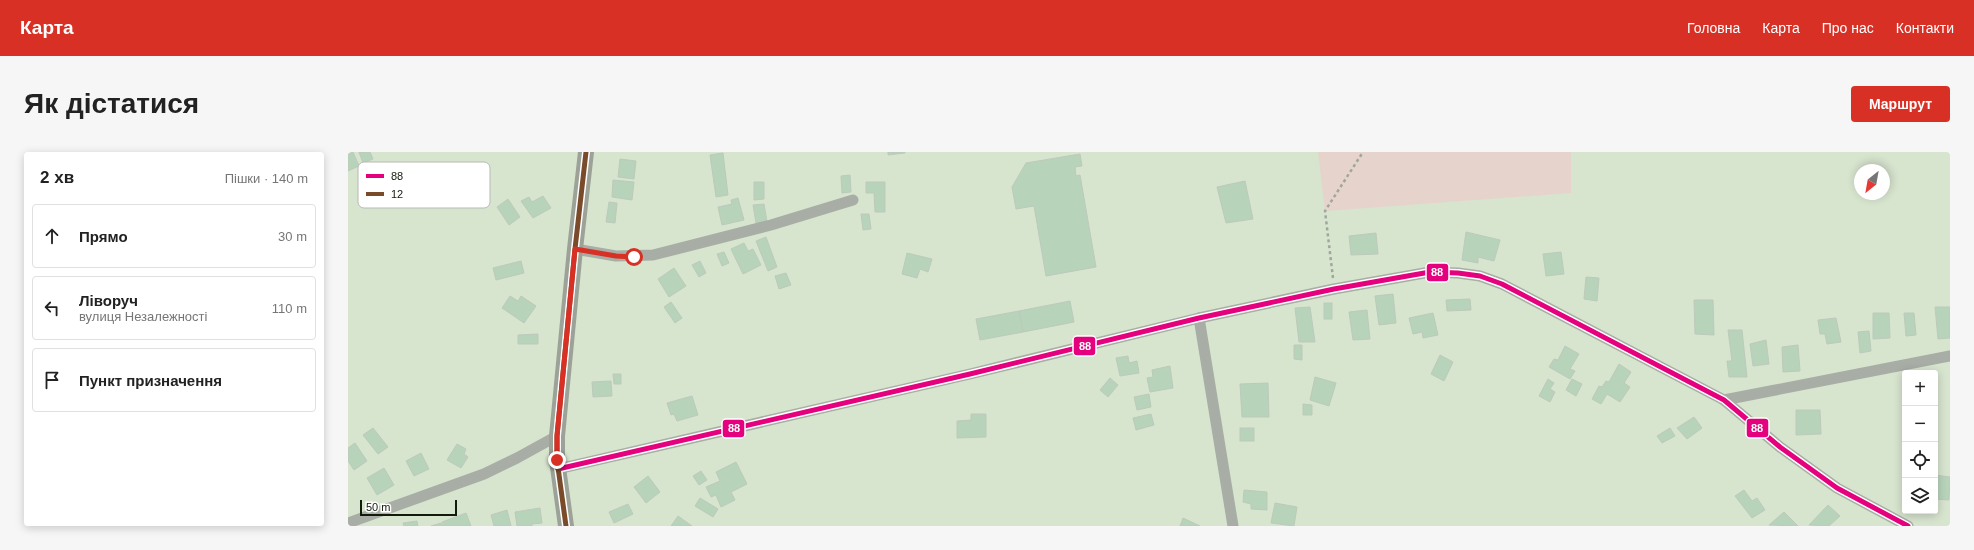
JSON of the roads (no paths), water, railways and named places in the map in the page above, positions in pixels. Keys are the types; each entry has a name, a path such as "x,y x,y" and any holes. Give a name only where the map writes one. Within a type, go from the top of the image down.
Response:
{"street":[{"path":"566,526 558,469 557,436 586,152"},
{"path":"575,249 616,256 653,255 771,226 853,200"},
{"path":"558,469 970,374 1199,318 1334,289 1430,272 1458,273 1480,276 1502,284 1724,400 1780,447 1837,488 1908,526"},
{"path":"1199,318 1233,526"},
{"path":"1724,400 1950,356"},
{"path":"348,523 484,474 557,436"}]}
